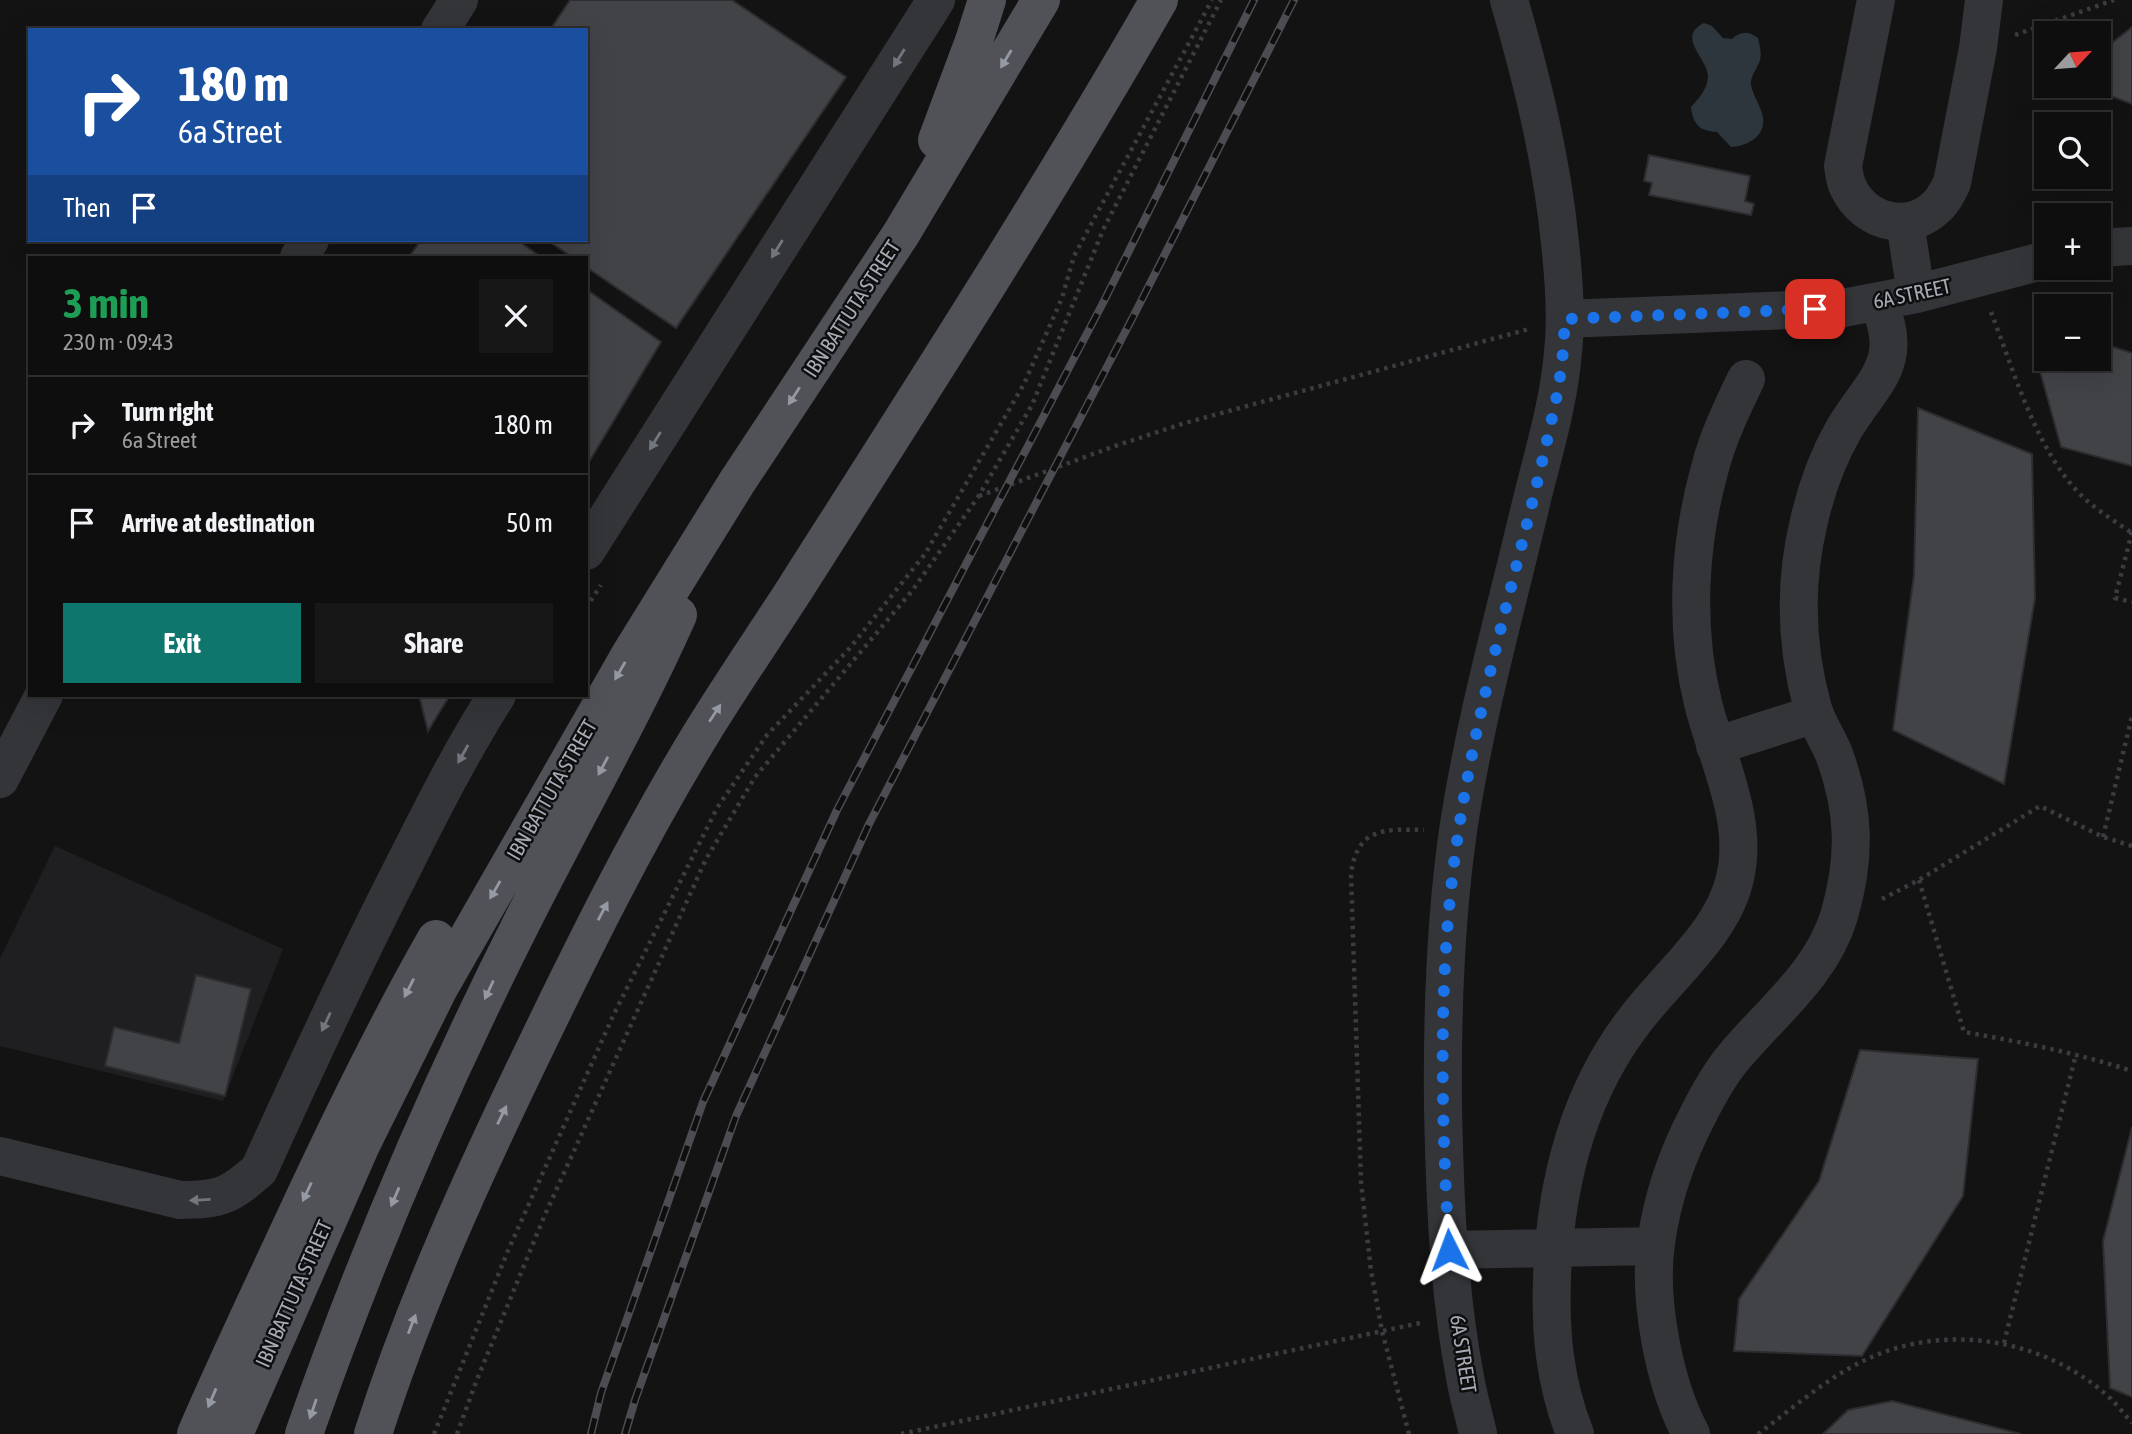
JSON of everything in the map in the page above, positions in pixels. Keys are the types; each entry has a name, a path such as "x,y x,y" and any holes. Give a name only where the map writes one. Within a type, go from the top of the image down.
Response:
{"main road":[{"path":"901,234 987,0"},
{"name":"IBN BATTUTA STREET","path":"234,1434 360,1144 439,988 631,653 737,482 901,234 1041,0"},
{"path":"373,1434 390,1380 435,1264 486,1148 577,960 636,848 701,735 1035,208 1159,0"},
{"path":"588,674 607,641 737,482"},
{"path":"304,1434 378,1237 429,1116 521,924 655,667 737,482"},
{"path":"196,1434 328,1146 409,987 575,697"},
{"path":"390,1380 395,1405 394,1434"}],"street":[{"path":"441,28 459,0"},
{"path":"588,548 936,0"},
{"name":"6A STREET","path":"1478,1434 1465,1378 1449,1250 1444,1166 1446,942 1458,831 1482,705 1552,418 1563,352 1565,319 1562,266 1549,159 1509,0"},
{"path":"1876,0 1843,166 1846,185 1855,201 1869,213 1886,221 1905,222 1920,218 1934,209 1945,197 1952,183 1978,48 1984,0"},
{"path":"1905,222 1916,295"},
{"path":"2111,247 2132,246"},
{"name":"6A STREET","path":"1565,319 1843,308 1916,295 2034,263"},
{"path":"1691,1434 1671,1384 1660,1339 1655,1292 1655,1246 1675,1167 1690,1129 1709,1093 1732,1059 1806,978 1824,951 1847,887 1852,850 1850,814 1843,778 1815,714 1803,667 1798,618 1800,569 1809,521 1823,475 1843,431 1880,375 1887,359 1890,341 1888,323 1878,302"},
{"path":"1575,1434 1555,1364 1551,1304 1557,1206 1565,1167 1592,1090 1611,1054 1636,1018 1705,937 1724,910 1735,878 1740,845 1736,811 1702,701 1694,654 1691,606 1699,512 1710,466 1746,379"},
{"path":"0,779 43,697"},
{"path":"0,1156 180,1200 210,1200 237,1189 259,1170 374,923 496,697"},
{"path":"1715,746 1815,714"},
{"path":"1449,1250 1655,1246"}],"path":[{"path":"434,1434 507,1253 613,1016 717,808 767,735 849,649 925,554 1024,384 1062,298 1074,256 1212,0"},
{"path":"457,1434 544,1217 706,859 755,778 912,591 978,497 1032,405 1103,230 1221,0"},
{"path":"1978,48 2113,0"},
{"path":"1977,279 2035,426 2053,460 2084,498 2132,532 2115,598 2132,602"},
{"path":"978,497 1185,423 1565,319"},
{"path":"2103,837 2132,716"},
{"path":"1837,921 1919,880 2040,806 2103,837 2132,846"},
{"path":"1409,1434 1382,1331 1371,1271 1360,1182 1351,873 1353,857 1362,843 1376,833 1392,830 1458,831"},
{"path":"1919,880 1964,1032 2076,1054 2132,1071"},
{"path":"2004,1343 2076,1054"},
{"path":"901,1434 1456,1315"},
{"path":"1758,1434 1828,1382 1868,1359 1912,1344 1958,1339 2004,1343 2043,1355 2078,1374 2110,1399 2132,1423"}],"shaded area":[{"path":"1704,23 1712,26 1723,38 1732,39 1745,33 1758,38 1760,62 1751,85 1762,113 1763,124 1759,135 1744,145 1731,147 1717,132 1701,128 1693,118 1691,107 1704,90 1708,77 1693,41 1696,29"},
{"path":"55,846 283,949 223,1101 0,1046 0,958"}],"building":[{"path":"570,0 732,0 846,77 676,328 588,268 588,256 571,256 550,242 588,242 588,28 551,28"},
{"path":"2132,27 2132,104 2111,96 2111,44"},
{"path":"1649,155 1750,176 1745,201 1754,204 1751,215 1649,195 1652,183 1644,181"},
{"path":"420,242 520,242 540,256 410,256"},
{"path":"588,290 661,342 588,464"},
{"path":"2111,346 2132,353 2132,466 2061,447 2040,371 2111,371"},
{"path":"1918,408 2032,454 2035,598 2004,784 1893,730 1914,575"},
{"path":"420,697 449,697 428,731"},
{"path":"196,975 251,989 225,1096 105,1066 114,1027 179,1043"},
{"path":"1860,1050 1978,1059 1963,1196 1862,1356 1734,1351 1739,1299 1819,1181"},
{"path":"2132,1127 2132,1397 2110,1388 2103,1241"},
{"path":"1892,1401 2021,1434 1823,1434 1848,1410"}],"railway":[{"path":"591,1434 601,1393 703,1102 837,810 1104,301 1254,0"},
{"path":"625,1434 736,1116 869,824 1134,315 1294,0"}],"route":[{"path":"1449,1250 1443,1082 1446,942 1451,887 1465,788 1482,705 1559,385 1565,319 1815,309"}]}
